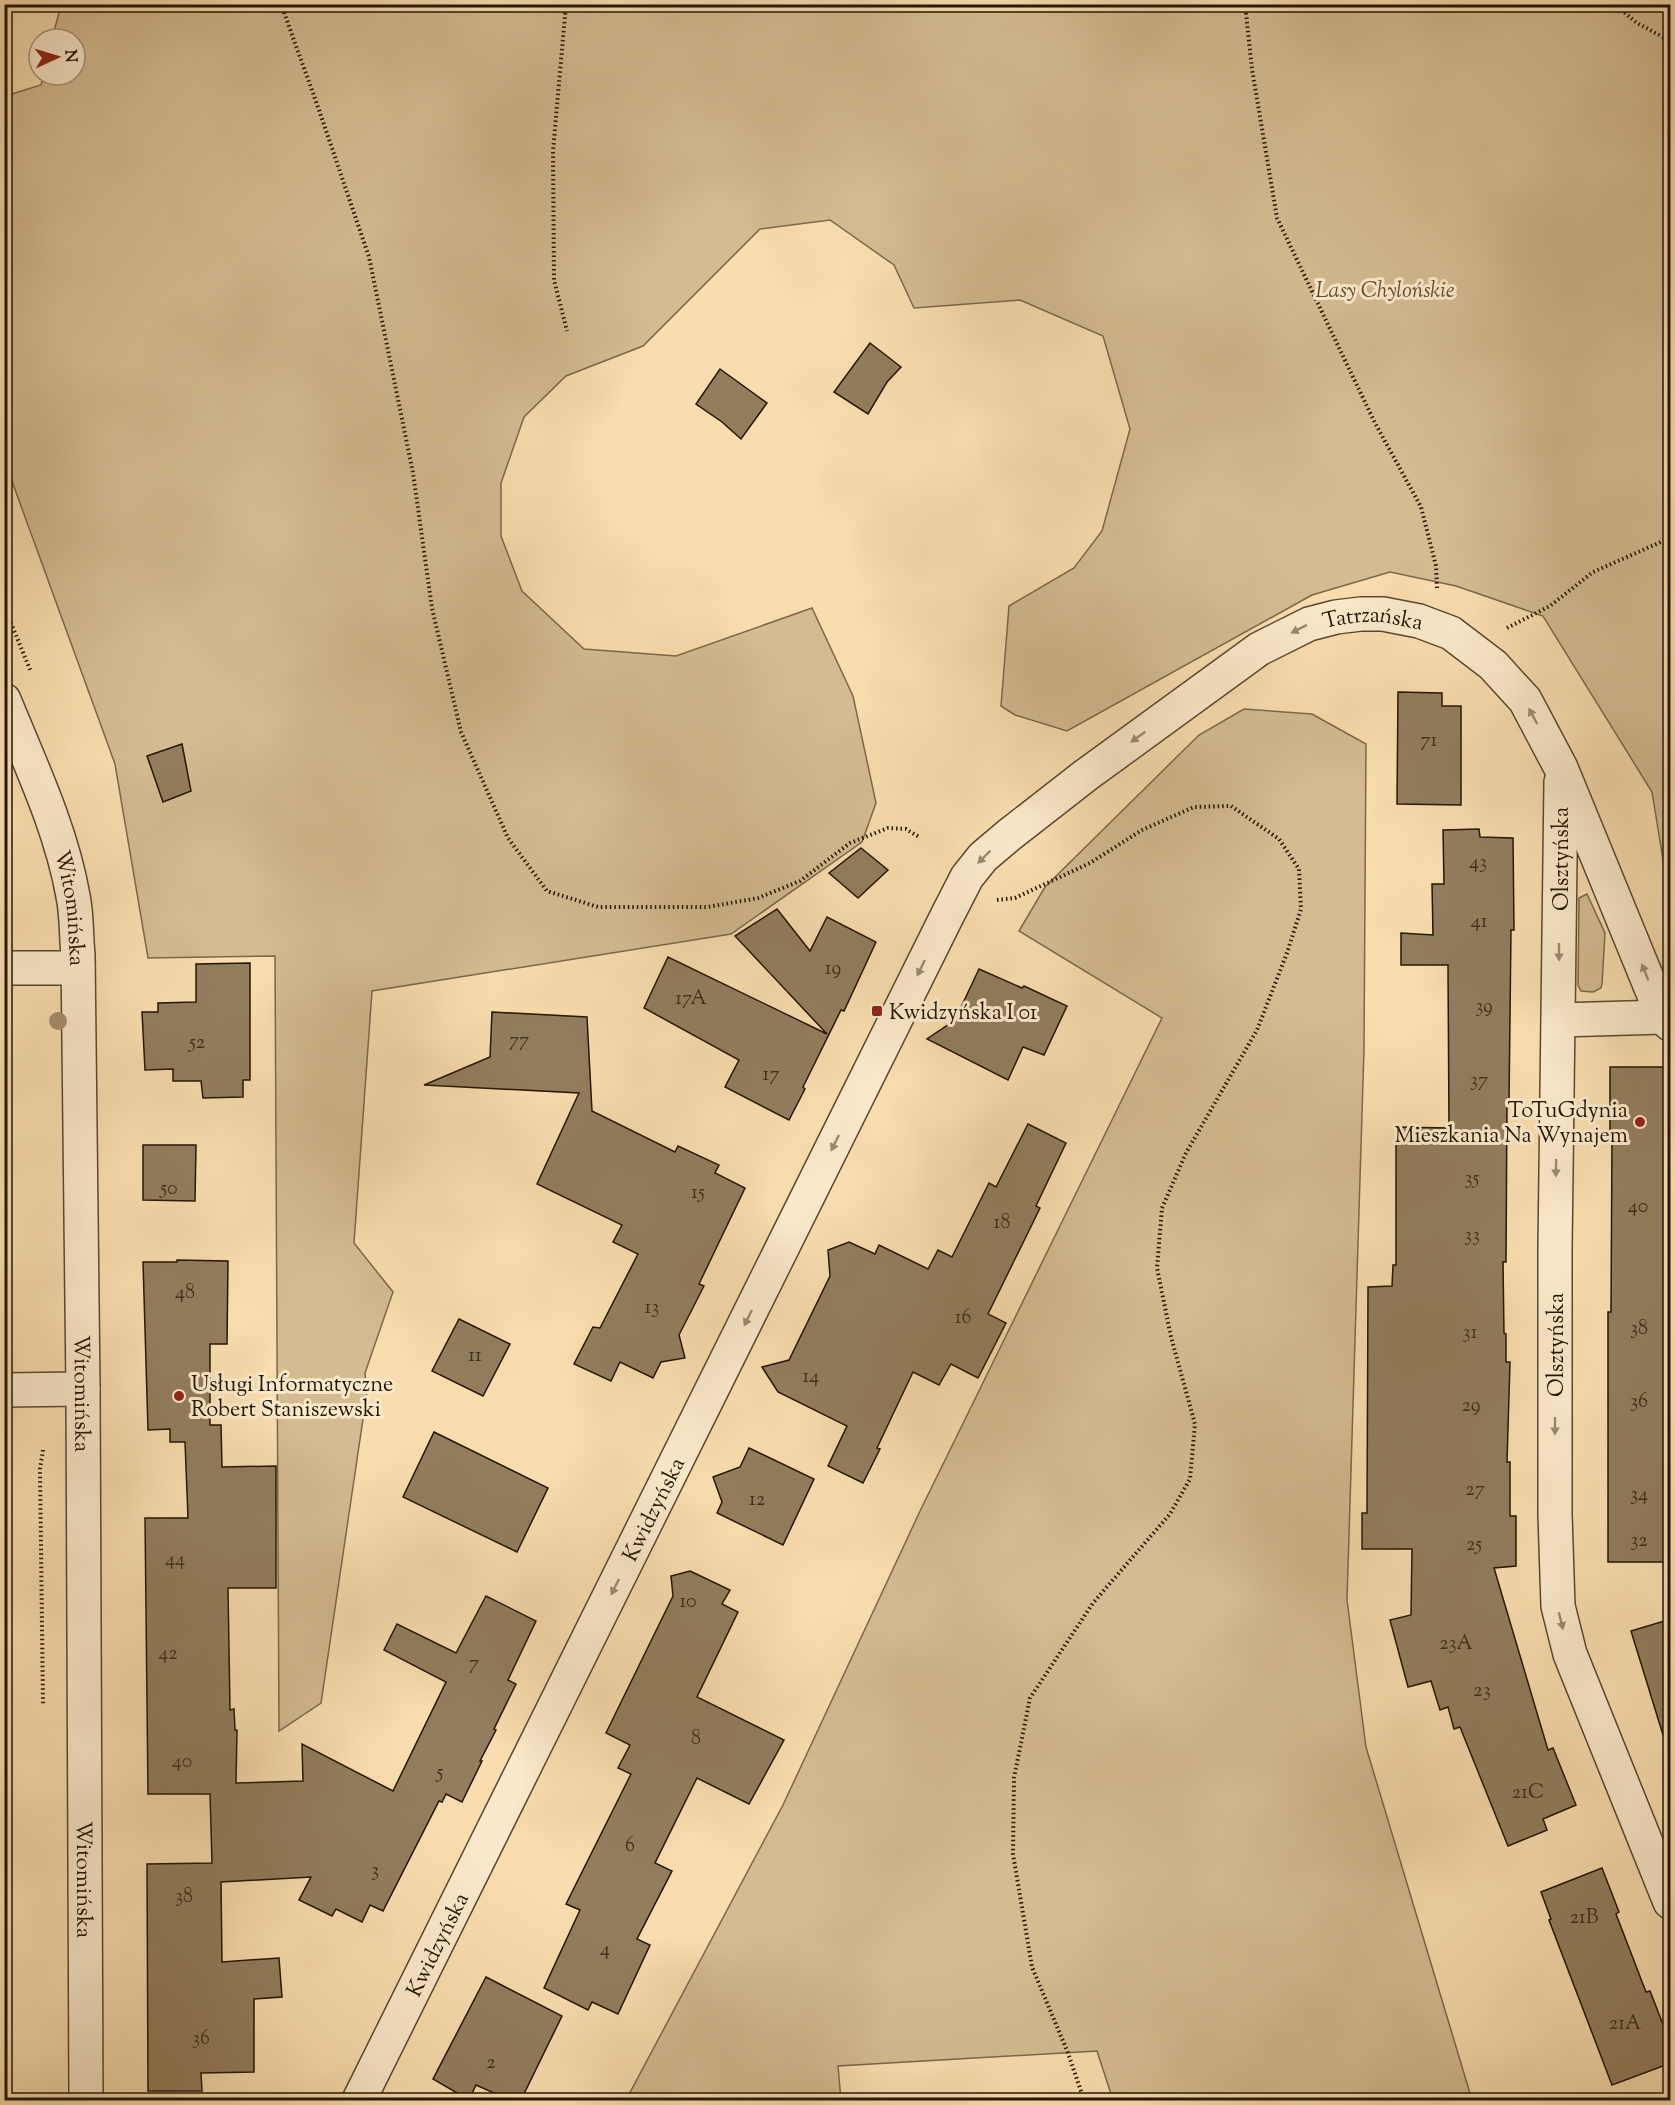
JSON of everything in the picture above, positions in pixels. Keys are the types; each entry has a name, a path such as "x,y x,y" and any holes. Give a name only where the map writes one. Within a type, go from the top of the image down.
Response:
{"street":[{"name":"Tatrzańska","path":"946,916 967,877 983,857 1086,775 1259,649 1308,624 1336,617 1383,614 1419,621 1451,635 1493,665 1525,700 1561,768 1667,1021"},
{"name":"Witomińska","path":"4,700 48,810 66,862 74,898 78,968 83,1389 86,2100"},
{"name":"Olsztyńska","path":"1561,768 1555,1249 1557,1606 1570,1654 1671,1902"},
{"name":"Kwidzyńska","path":"359,2100 946,916"},
{"path":"4,968 78,968"},
{"path":"1559,1020 1667,1021"},
{"path":"4,1390 83,1389"}],"path":[{"path":"281,4 369,257 413,473 432,608 461,732 508,838 547,891 598,907 708,907 758,898 800,881 850,843 888,828 906,829 918,837"},
{"path":"566,4 553,151 554,280 567,331"},
{"path":"1245,4 1252,69 1277,218 1375,423 1421,507 1451,635 1511,627 1550,606 1593,572 1671,538"},
{"path":"1614,4 1637,23 1671,41"},
{"path":"992,900 1015,898 1090,863 1142,830 1194,807 1232,806 1279,839 1299,868 1300,909 1287,953 1261,1019 1186,1153 1162,1208 1157,1268 1171,1337 1195,1424 1190,1479 1170,1514 1093,1603 1030,1698 1014,1778 1013,1854 1032,1967 1068,2053 1084,2100"}],"green space":[{"name":"Lasy Chylońskie","path":"61,5 1670,5 1670,903 1652,792 1543,616 1456,586 1390,572 1312,595 1067,731 1015,715 1001,706 1009,606 1074,568 1102,531 1130,429 1103,336 1020,300 914,308 894,265 830,220 760,229 643,346 566,376 524,417 501,483 501,536 522,591 584,649 676,656 812,608 853,696 876,803 862,842 731,934 372,991 354,1243 393,1292 365,1373 367,1392 321,1703 279,1731 275,956 148,958 115,764 5,462 5,96 34,87 87,87 87,27 55,27"},
{"path":"1244,709 1312,714 1366,744 1364,1049 1347,1600 1366,1747 1472,2100 1113,2100 1097,2051 838,2066 841,2100 626,2100 783,1805 921,1509 1162,1018 1019,931 1045,887 1199,735"},
{"path":"1587,894 1605,933 1602,984 1601,988 1593,992 1581,991 1578,985 1579,898"}],"building":[{"path":"870,343 901,367 887,382 868,414 834,392"},
{"path":"720,369 767,403 741,439 696,404"},
{"path":"1398,692 1442,693 1442,706 1461,706 1461,805 1397,804"},
{"path":"182,744 191,791 163,802 147,756"},
{"path":"1479,829 1480,837 1513,838 1514,930 1511,930 1506,1262 1503,1262 1506,1362 1510,1362 1507,1462 1510,1462 1510,1516 1516,1516 1516,1566 1494,1568 1548,1750 1553,1748 1576,1805 1543,1819 1547,1830 1508,1846 1460,1727 1454,1729 1448,1707 1440,1710 1431,1681 1408,1687 1390,1620 1411,1615 1412,1549 1362,1549 1362,1513 1367,1513 1368,1287 1392,1286 1393,1265 1396,1265 1396,1127 1449,1128 1448,965 1401,965 1401,933 1433,935 1432,884 1444,884 1443,830"},
{"path":"861,848 888,870 858,898 829,873"},
{"path":"777,909 810,951 827,917 876,942 844,1011 841,1010 803,1087 805,1089 789,1120 725,1087 739,1060 644,1008 668,957 827,1034 735,936"},
{"path":"250,963 250,1080 243,1080 243,1097 203,1098 201,1081 173,1081 173,1069 145,1070 142,1012 158,1012 158,1003 196,1002 196,964"},
{"path":"979,969 1067,1006 1044,1055 1023,1047 1008,1080 927,1039 955,1020"},
{"path":"492,1012 587,1017 592,1111 675,1152 678,1146 719,1165 715,1173 745,1188 699,1284 704,1286 679,1335 685,1358 661,1362 653,1378 620,1362 611,1381 574,1364 593,1327 600,1328 638,1254 613,1242 622,1225 537,1184 579,1093 424,1085 490,1057"},
{"path":"1610,1067 1667,1067 1667,1106 1671,1106 1671,1562 1608,1562 1608,1312 1611,1312 1612,1138 1610,1138"},
{"path":"1028,1124 1066,1143 1036,1206 1040,1208 988,1314 1006,1323 978,1378 951,1364 939,1385 913,1372 863,1483 828,1466 847,1426 778,1392 762,1367 789,1360 830,1276 828,1250 849,1242 875,1254 879,1245 928,1269 938,1250 952,1257 989,1183 996,1187"},
{"path":"143,1145 196,1145 195,1201 143,1200"},
{"path":"177,1260 228,1261 227,1344 210,1344 210,1425 221,1425 222,1467 276,1466 276,1588 228,1588 230,1710 234,1709 235,1730 237,1730 236,1783 303,1781 302,1744 393,1791 446,1682 384,1650 397,1624 456,1653 486,1596 536,1621 508,1680 516,1684 462,1802 446,1794 442,1802 439,1801 383,1911 370,1905 362,1922 336,1909 332,1916 299,1900 311,1877 221,1882 222,1962 279,1958 282,1997 254,1999 254,2072 201,2073 202,2091 148,2091 147,1864 212,1863 210,1794 148,1794 145,1518 188,1518 185,1442 170,1442 170,1429 148,1430 143,1262 177,1262"},
{"path":"459,1319 510,1344 483,1396 432,1371"},
{"path":"434,1432 548,1488 517,1552 403,1497"},
{"path":"749,1448 814,1479 783,1545 717,1513 722,1502 713,1477 740,1467"},
{"path":"690,1571 730,1590 722,1604 738,1612 697,1697 784,1740 749,1804 697,1778 655,1863 672,1871 637,1939 650,1945 618,2014 592,2002 588,2010 544,1988 580,1910 566,1904 631,1774 618,1768 630,1745 606,1733 673,1596 671,1576"},
{"path":"1671,1619 1671,1734 1663,1735 1631,1631"},
{"path":"1602,1868 1619,1912 1616,1914 1646,1992 1650,1991 1671,2045 1671,2063 1612,2085 1549,1920 1551,1919 1541,1892"},
{"path":"486,1977 562,2016 521,2100 510,2100 476,2085 469,2100 433,2079"}],"place":[{"name":"Kwidzyńska I 01","path":"877,1011"},
{"name":"ToTuGdynia Mieszkania Na Wynajem","path":"1640,1122"},
{"name":"Usługi Informatyczne Robert Staniszewski","path":"179,1396"}]}
